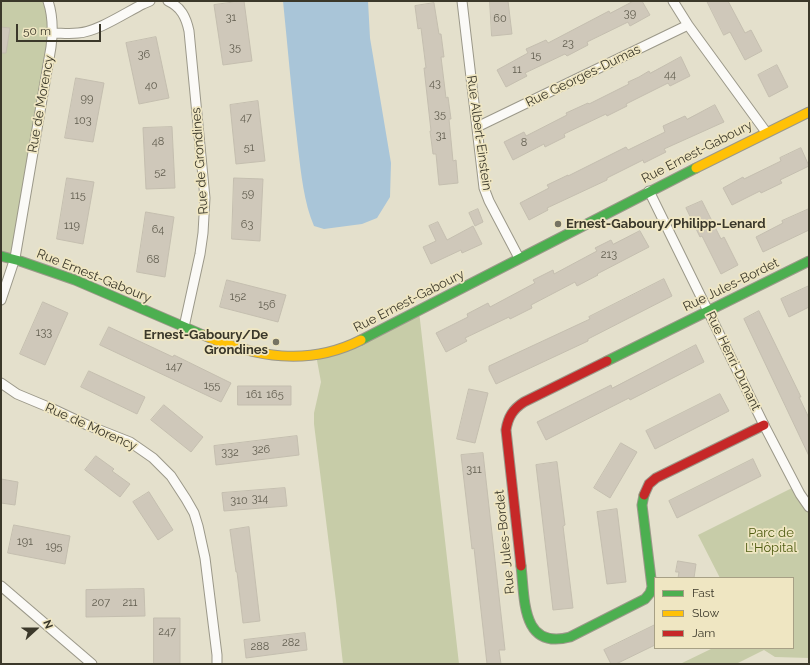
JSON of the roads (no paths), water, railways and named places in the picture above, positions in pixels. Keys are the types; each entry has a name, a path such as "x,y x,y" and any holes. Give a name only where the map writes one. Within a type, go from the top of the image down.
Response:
{"street":[{"name":"Rue de Morency","path":"1,300 15,258 53,33 52,16 48,1"},
{"path":"53,33 77,34 96,29 150,1"},
{"name":"Rue de Grondines","path":"168,1 176,5 182,11 189,31 205,198 205,215 200,254 184,327"},
{"name":"Rue Albert-Einstein","path":"462,1 484,188 489,201 519,258"},
{"path":"673,1 688,25 766,132"},
{"name":"Rue Georges-Dumas","path":"477,127 688,25"},
{"name":"Rue Ernest-Gaboury","path":"1,256 15,258 78,281 227,345 258,354 290,357 323,353 357,342 649,191 809,112"},
{"name":"Rue Henri-Dunant","path":"649,191 764,425 800,494 809,508"},
{"name":"Rue Jules-Bordet","path":"764,425 656,478 649,484 645,491 642,505 652,587 650,593 645,599 561,640 544,638 531,627 526,612 506,430 506,422 510,414 515,408 524,402 809,261"},
{"name":"Rue de Morency","path":"1,384 17,394 130,442 153,458 179,486 194,514 202,540 217,664"},
{"path":"1,586 92,664"}],"water":[{"path":"283,1 368,1 370,38 391,163 390,197 377,218 362,224 324,229 314,226 305,198 300,168"}],"place":[{"name":"Ernest-Gaboury/Philipp-Lenard","path":"558,224"},
{"name":"Ernest-Gaboury/De Grondines","path":"276,342"}],"park label":[{"name":"Parc de L'Hôpital","path":"771,540"}]}
